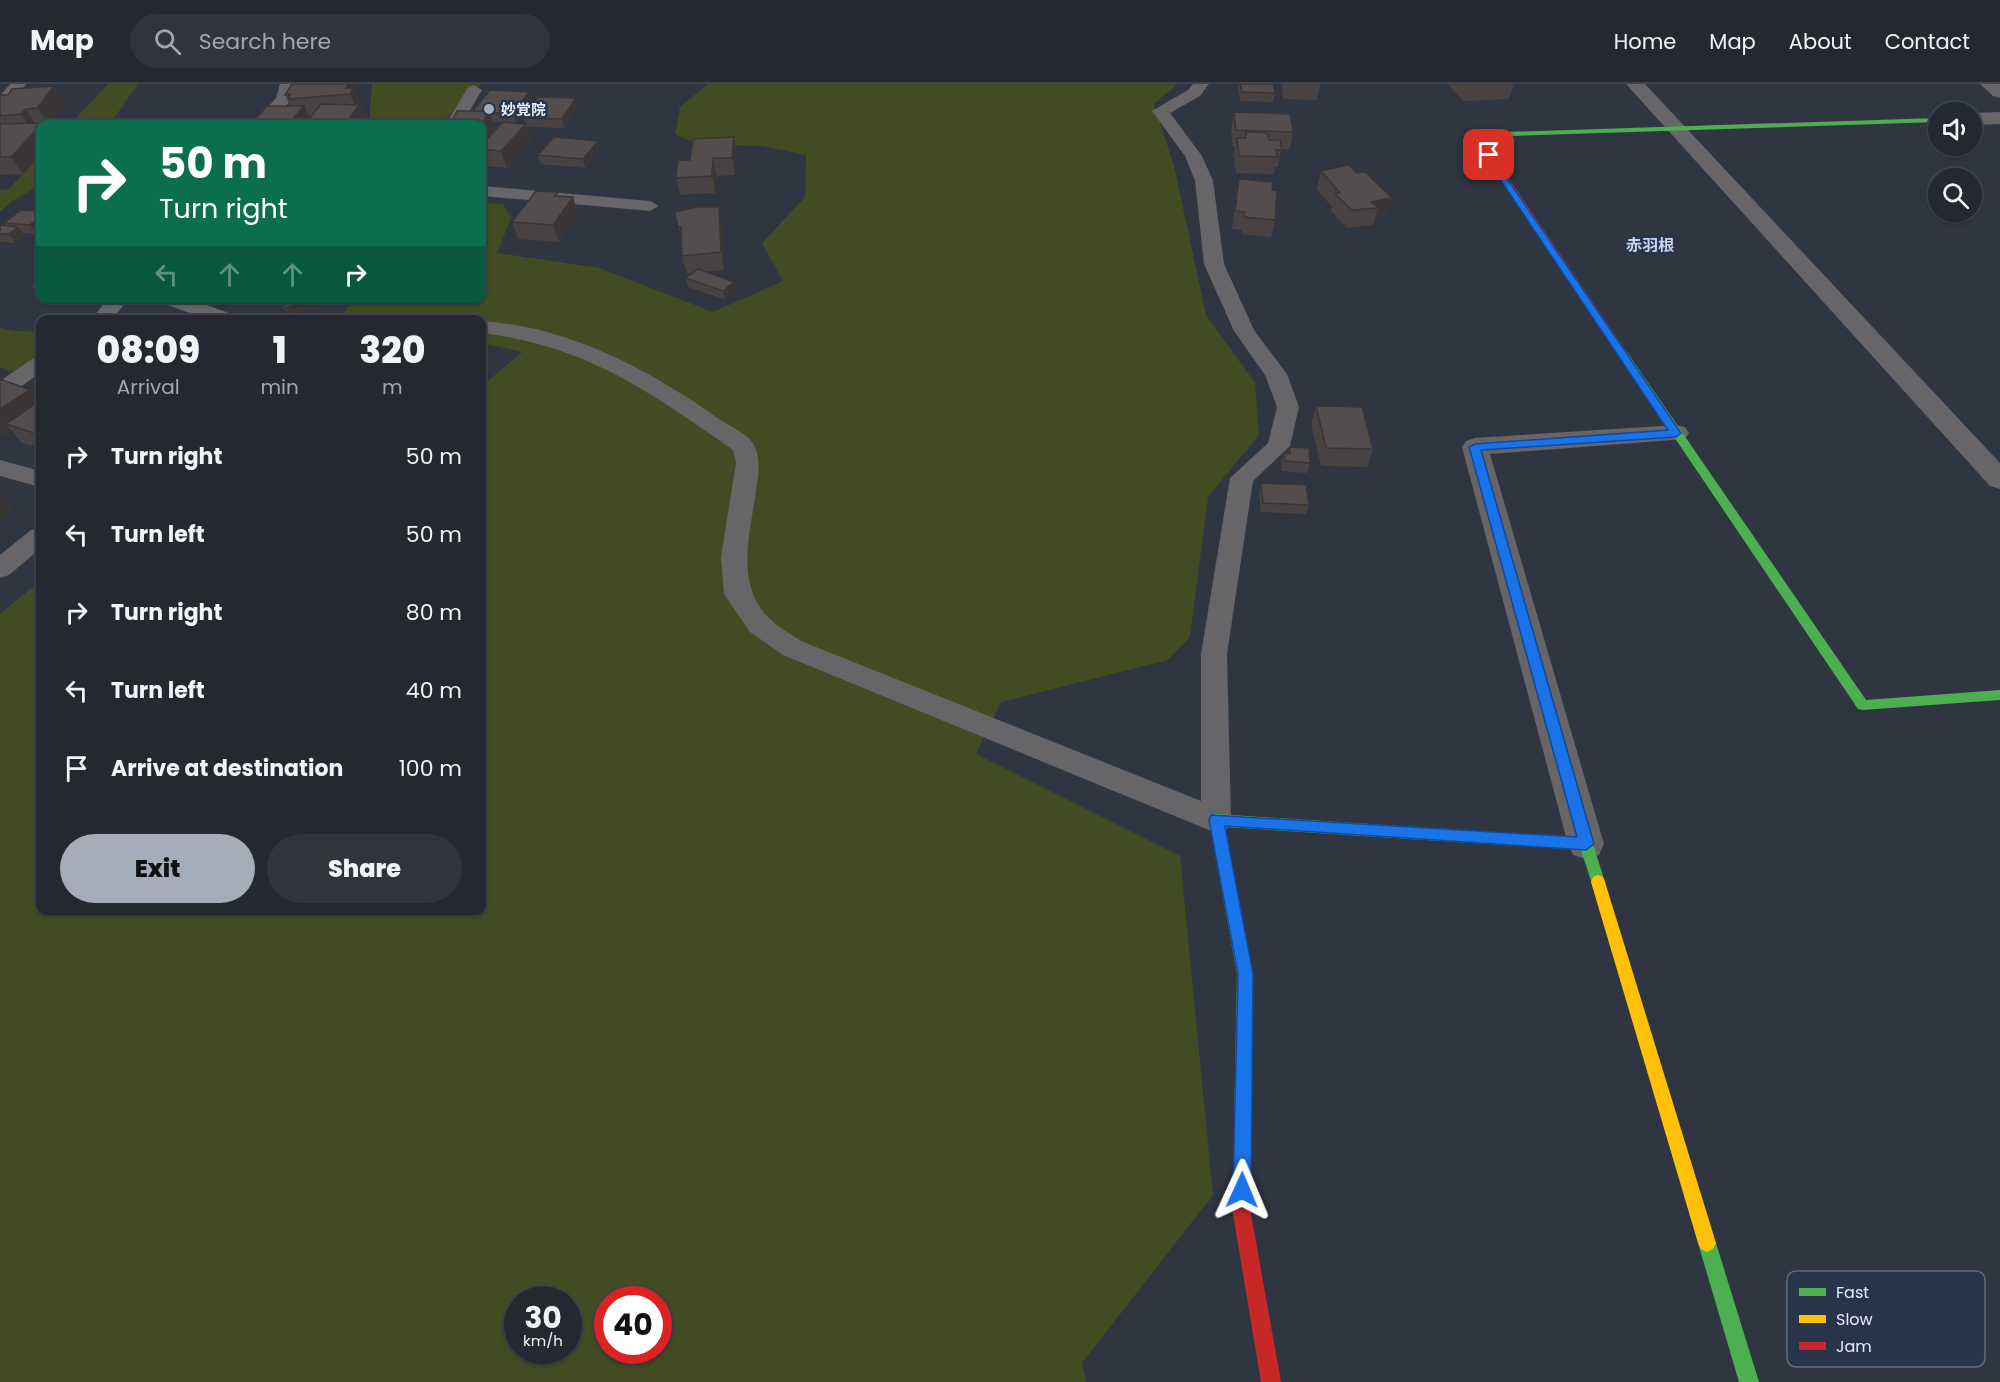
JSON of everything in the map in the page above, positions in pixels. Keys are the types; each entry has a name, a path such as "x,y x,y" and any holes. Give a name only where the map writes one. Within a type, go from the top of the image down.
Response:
{"street":[{"path":"1635,84 2000,480"},
{"path":"1989,84 2000,92"},
{"path":"1982,119 2000,118"},
{"path":"1928,120 1475,135 1863,705 2000,695"},
{"path":"1676,433 1475,447 1586,844 1749,1382"},
{"path":"1271,1382 1242,1214 1245,974 1216,820 1586,844"}],"lane":[{"path":"0,107 18,84"},
{"path":"265,120 284,99 288,84"},
{"path":"486,327 510,329 591,355 643,379 743,446 748,463 734,557 737,594 759,625 792,648 1216,820 1214,654 1242,478 1279,446 1288,407 1276,374 1244,331 1214,264 1204,181 1193,156 1160,111 1194,93 1200,84"},
{"path":"456,120 474,90"},
{"path":"486,191 650,206"},
{"path":"105,315 115,303"},
{"path":"181,303 215,315"},
{"path":"0,391 36,367"},
{"path":"0,468 36,478"},
{"path":"0,569 36,539"}],"green space":[{"path":"108,84 138,84 113,120 74,120"},
{"path":"372,84 481,84 444,120 369,120"},
{"path":"708,84 1178,84 1154,104 1174,166 1206,315 1255,383 1259,435 1208,497 1190,637 1168,660 1001,702 976,754 1180,856 1213,1195 1082,1363 1086,1382 0,1382 0,614 36,584 36,915 486,915 486,383 522,352 486,344 486,315 333,315 345,312 351,303 486,303 486,203 503,204 511,218 497,253 599,268 713,312 783,281 762,243 805,197 806,155 762,146 697,144 675,134 680,107"},
{"path":"36,159 36,187 12,201 0,212 0,190 9,189"},
{"path":"0,328 36,332 36,379 0,367"}],"building":[{"path":"292,84 348,84 346,88 353,88 350,94 288,99 290,94 285,95"},
{"path":"1240,84 1273,84 1275,93 1242,92"},
{"path":"54,86 37,108 26,109 21,114 0,116 0,95 8,95 12,89"},
{"path":"490,90 529,92 513,113 473,111"},
{"path":"538,97 576,98 562,119 524,118 531,108 525,108 530,101 535,101"},
{"path":"321,104 359,105 348,120 308,120"},
{"path":"267,106 304,106 292,120 255,120"},
{"path":"457,111 489,111 484,120 452,120"},
{"path":"1234,112 1290,114 1293,132 1236,130"},
{"path":"503,122 526,124 501,151 486,149 486,140"},
{"path":"36,123 36,130 11,157 0,157 0,124"},
{"path":"1246,132 1267,133 1269,140 1280,140 1282,150 1276,150 1277,157 1239,156 1237,138 1246,138"},
{"path":"554,137 598,141 583,159 538,155"},
{"path":"734,137 732,158 713,158 712,176 676,178 678,160 690,160 693,139"},
{"path":"1349,165 1357,173 1365,172 1392,198 1371,202 1378,208 1352,210 1335,194 1340,193 1321,171"},
{"path":"1239,179 1273,182 1272,190 1277,191 1275,220 1244,217 1245,212 1235,211"},
{"path":"536,191 558,192 555,196 573,197 553,225 512,222"},
{"path":"696,207 719,207 721,252 682,256 681,226 678,227 675,212"},
{"path":"21,210 36,211 36,220 30,225 4,223"},
{"path":"0,225 18,227 9,234 0,234"},
{"path":"698,269 734,282 723,291 686,278"},
{"path":"282,303 298,303 286,308"},
{"path":"0,379 30,390 0,409"},
{"path":"36,404 36,434 6,424"},
{"path":"1316,406 1362,407 1373,449 1326,448"},
{"path":"1290,447 1309,448 1310,463 1285,461 1284,453 1290,454"},
{"path":"1261,483 1306,485 1309,505 1263,503"}],"traffic: fast":[{"path":"1488,154 1475,135 1928,120"},
{"path":"1623,354 1863,705 2000,695"},
{"path":"1243,1124 1245,974 1216,820 1586,844 1598,882"},
{"path":"1707,1243 1749,1382"}],"traffic: slow":[{"path":"1598,882 1707,1243"}],"traffic: jam":[{"path":"1488,154 1623,354"},
{"path":"1243,1124 1242,1214 1271,1382"}],"place":[{"name":"妙覚院","path":"489,109"}],"district":[{"name":"赤羽根","path":"1650,245"}],"route":[{"path":"1242,1190 1245,974 1216,820 1586,844 1475,447 1676,433 1489,155"}]}
